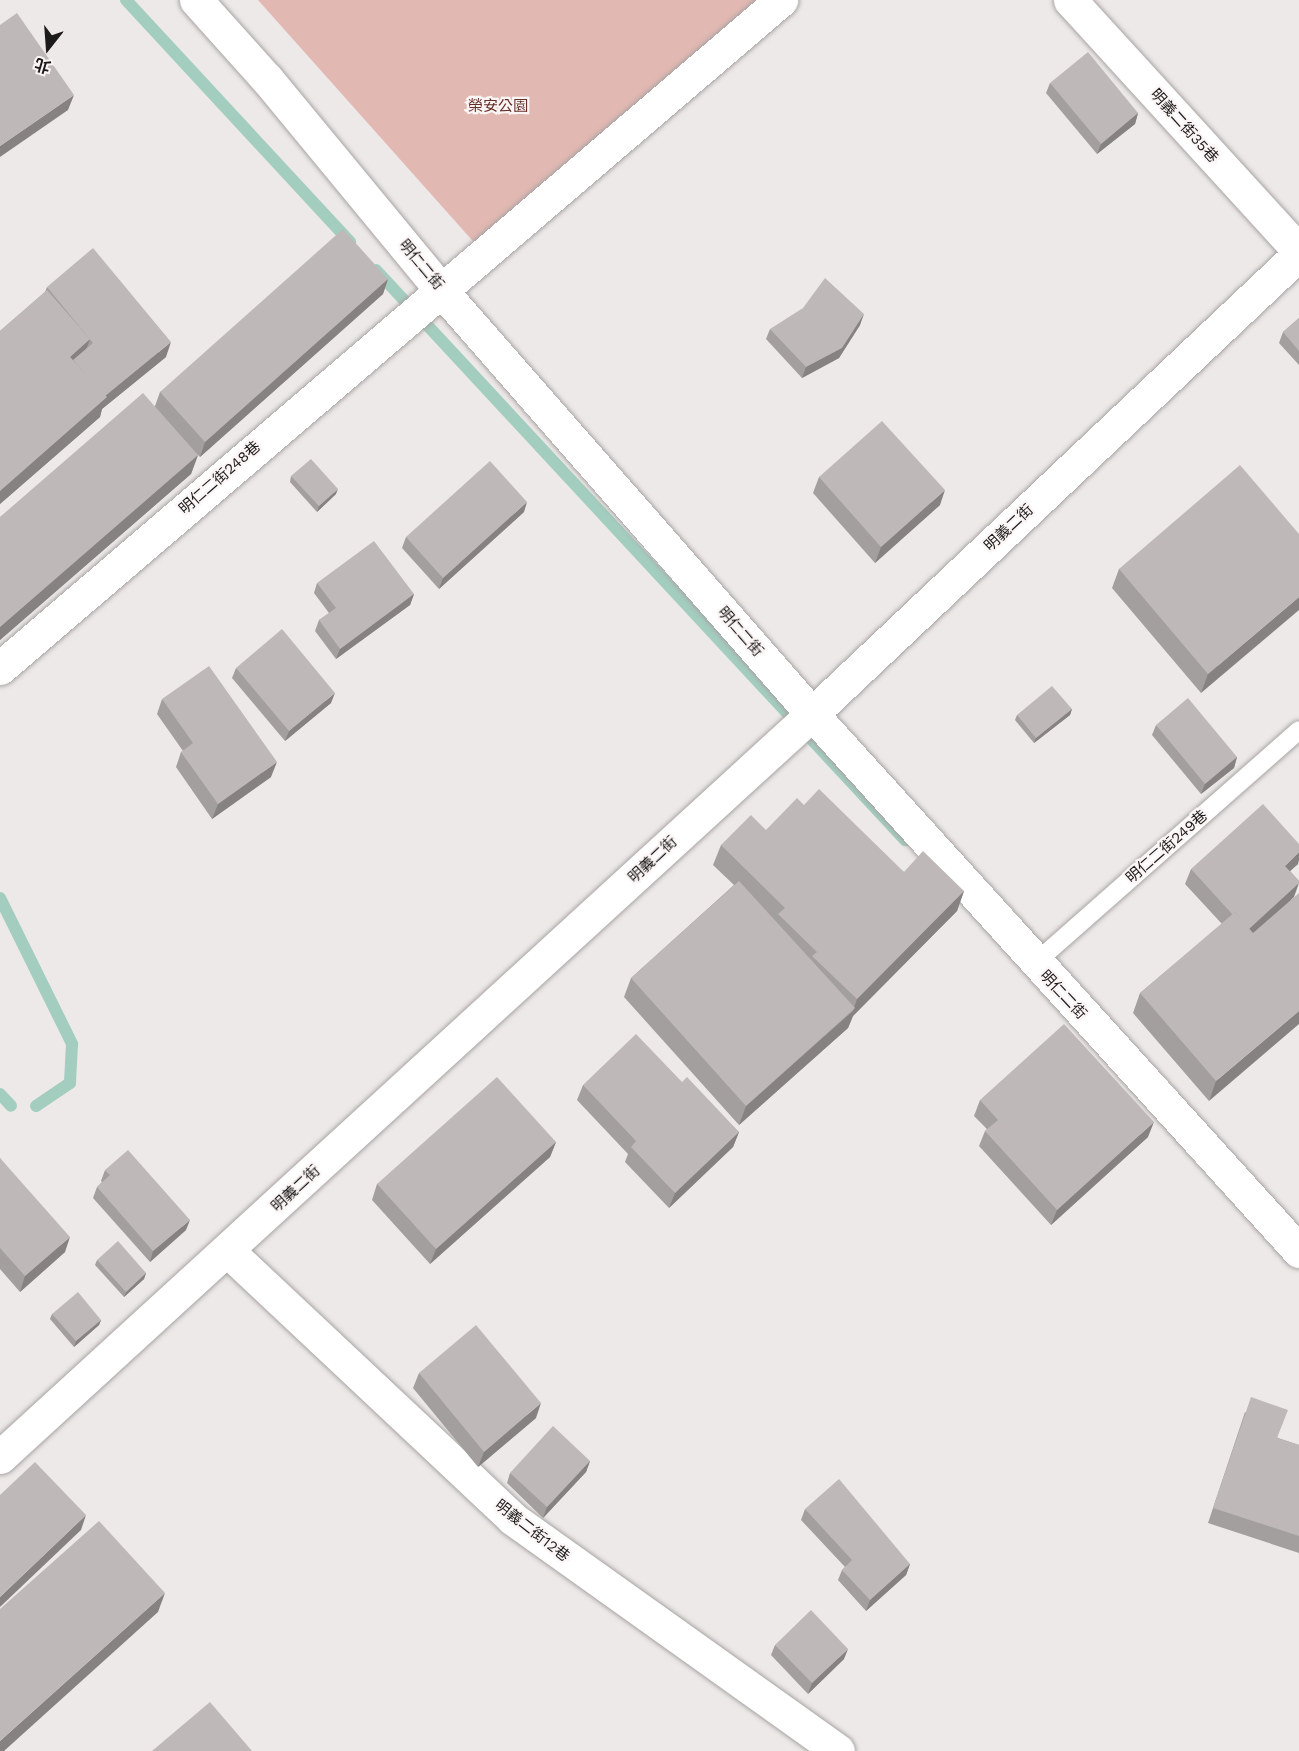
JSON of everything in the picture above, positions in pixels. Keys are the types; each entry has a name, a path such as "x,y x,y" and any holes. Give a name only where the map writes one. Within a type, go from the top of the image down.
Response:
{"street":[{"name":"明仁二街","path":"196,0 267,79 440,289 812,714 1035,963 1299,1251"},
{"name":"明仁二街248巷","path":"0,668 440,289 781,0"},
{"name":"明義二街35巷","path":"1070,0 1299,253"},
{"name":"明義二街","path":"0,1457 228,1251 812,714 1299,253"},
{"name":"明義二街12巷","path":"228,1251 513,1519 838,1751"}],"lane":[{"name":"明仁二街249巷","path":"1035,963 1299,730"}],"green space":[{"name":"榮安公園","path":"258,0 794,0 488,258"}],"building":[{"path":"17,13 74,95 0,146 0,25"},
{"path":"1088,52 1138,113 1101,144 1050,83"},
{"path":"343,229 388,279 205,442 160,392"},
{"path":"93,248 171,342 105,396 73,360 93,343 47,287"},
{"path":"825,278 864,314 842,348 806,367 770,329 803,308"},
{"path":"47,290 90,339 70,357 107,397 0,491 0,331"},
{"path":"1299,318 1299,351 1283,332"},
{"path":"143,393 198,455 0,627 0,517"},
{"path":"882,421 945,490 881,547 819,477"},
{"path":"311,459 338,489 319,506 291,476"},
{"path":"490,461 527,502 443,578 406,537"},
{"path":"1240,465 1299,534 1299,597 1208,674 1119,569"},
{"path":"374,541 414,594 340,649 319,620 336,608 317,583"},
{"path":"282,629 335,693 289,731 236,668"},
{"path":"209,666 277,762 218,804 181,752 193,743 162,699"},
{"path":"1052,686 1072,709 1036,738 1017,715"},
{"path":"1188,698 1237,757 1205,784 1156,725"},
{"path":"819,789 904,872 923,851 964,891 857,999 812,956 817,952 778,914 785,908 721,845 751,815 766,830 797,798 804,805"},
{"path":"1263,804 1299,844 1299,852 1285,866 1299,883 1249,929 1191,869"},
{"path":"739,881 855,1008 746,1106 631,978"},
{"path":"1299,893 1299,1011 1216,1081 1140,993 1235,912 1253,933"},
{"path":"1064,1024 1154,1122 1057,1210 985,1131 998,1120 980,1100"},
{"path":"636,1034 682,1082 687,1077 739,1132 675,1193 631,1147 636,1141 583,1085"},
{"path":"497,1077 556,1142 436,1249 377,1184"},
{"path":"128,1150 190,1220 153,1251 97,1187 110,1175 105,1170"},
{"path":"0,1158 70,1237 25,1276 0,1248"},
{"path":"118,1241 146,1273 126,1292 97,1260"},
{"path":"78,1292 101,1320 76,1341 52,1314"},
{"path":"476,1325 541,1403 484,1452 419,1373"},
{"path":"1251,1397 1288,1410 1277,1438 1299,1445 1299,1536 1213,1508"},
{"path":"553,1426 590,1461 547,1507 510,1473"},
{"path":"35,1462 86,1515 0,1597 0,1495"},
{"path":"839,1479 910,1564 870,1600 842,1570 852,1560 805,1509"},
{"path":"99,1521 165,1593 0,1741 0,1609"},
{"path":"811,1610 848,1649 812,1683 775,1645"},
{"path":"210,1702 252,1751 152,1751"}],"waterway":[{"path":"126,0 350,242"},
{"path":"376,270 905,840"},
{"path":"0,898 72,1044 70,1083 36,1106"},
{"path":"0,1094 11,1106"}]}
